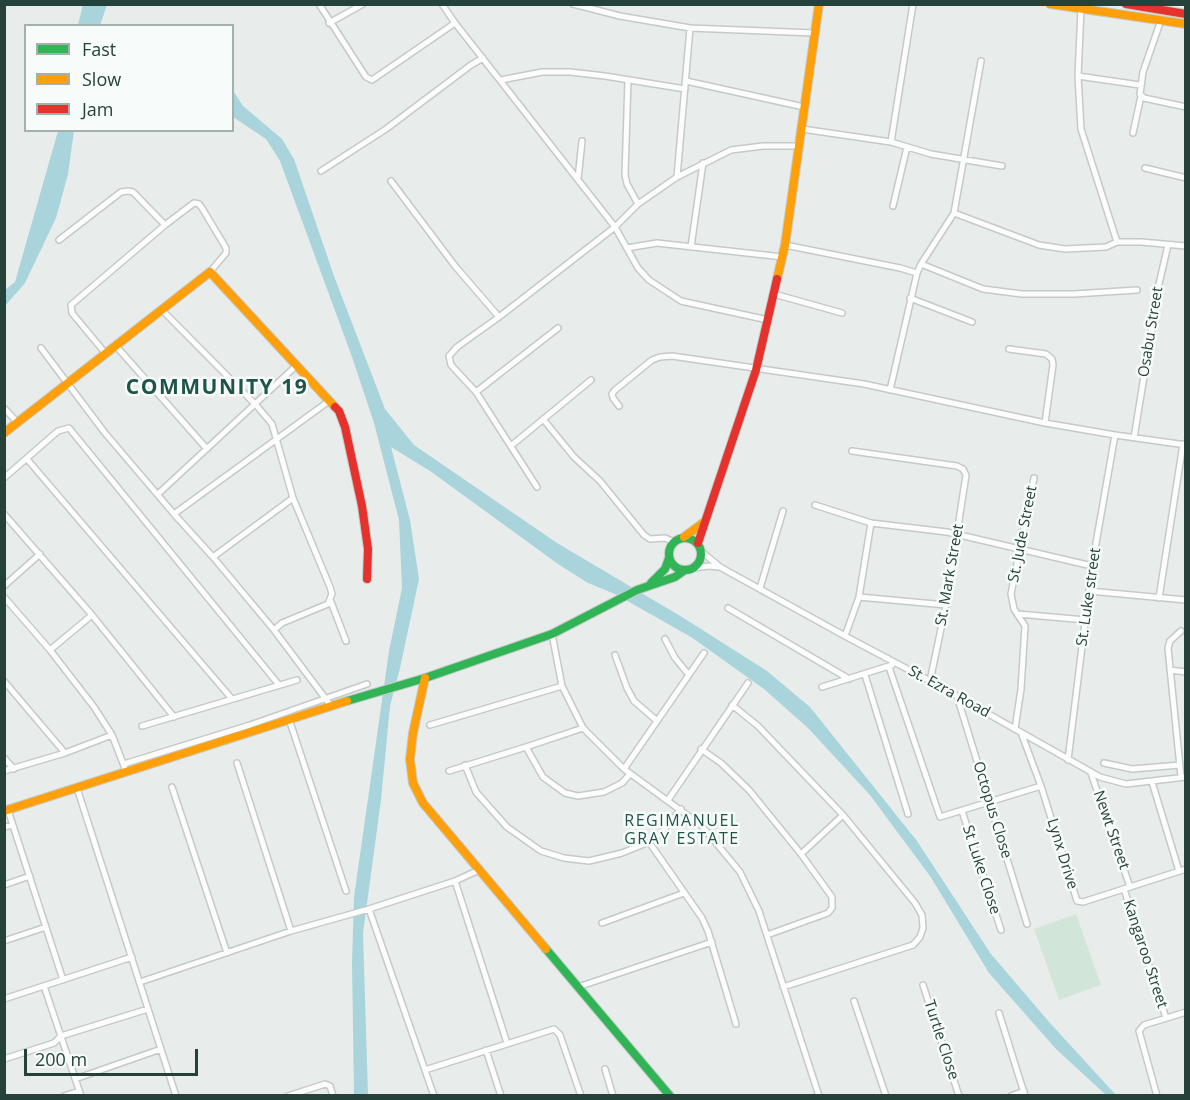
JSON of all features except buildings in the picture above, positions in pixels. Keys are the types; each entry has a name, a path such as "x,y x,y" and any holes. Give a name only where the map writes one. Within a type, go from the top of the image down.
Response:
{"street":[{"path":"319,4 329,23 366,77 372,80 455,23"},
{"path":"329,23 363,4"},
{"path":"442,4 615,226 639,268 649,280 681,302 768,320"},
{"path":"573,4 628,18 690,28 814,33"},
{"path":"63,980 13,825 6,811 77,788 125,768 328,702 425,678 552,634 637,590 675,577 700,561 699,547 703,523 742,416 756,370 783,257 819,4"},
{"path":"891,142 913,4"},
{"path":"1050,4 1185,24"},
{"path":"1126,4 1185,14"},
{"path":"1081,9 1078,76 1083,138 1117,242"},
{"path":"1133,133 1145,65 1161,20"},
{"path":"677,177 690,28"},
{"path":"321,171 386,129 471,64 483,58"},
{"path":"890,390 917,273 954,213 981,62"},
{"path":"501,80 552,72 685,89"},
{"path":"1078,76 1140,86"},
{"path":"628,80 625,175 627,184 638,204"},
{"path":"686,81 804,107"},
{"path":"1140,96 1185,107"},
{"path":"802,129 891,142 964,160 1002,166"},
{"path":"578,179 582,141"},
{"path":"537,487 512,445 476,393 452,365 449,356 457,347 615,226 638,204 677,177 741,147 800,146"},
{"path":"893,206 907,147"},
{"path":"691,247 703,163"},
{"path":"1145,168 1185,178"},
{"path":"391,181 455,266 499,317"},
{"path":"59,240 121,192 128,191 133,192 165,225"},
{"path":"4,433 69,384 116,346 160,309 210,272 227,251 199,204 191,204 71,306 72,313 106,354"},
{"path":"954,213 1039,245 1065,249 1106,247 1117,242 1185,246"},
{"path":"627,248 657,243 783,257"},
{"path":"785,245 917,273"},
{"name":"Osabu Street","path":"1134,438 1159,284 1168,245"},
{"path":"921,264 983,289 1022,294 1074,294 1137,290"},
{"path":"210,272 336,406 345,427 356,478 368,549 367,579"},
{"path":"774,294 842,313"},
{"path":"910,298 972,322"},
{"path":"160,309 272,424 293,498 330,587 331,602 346,640"},
{"path":"476,393 558,328"},
{"path":"116,346 207,449"},
{"path":"41,348 105,433 274,630 328,702"},
{"path":"1009,349 1046,354 1052,359 1045,423"},
{"path":"619,406 613,398 612,394 615,390 660,357 672,356 890,390 1045,423 1184,445 1159,598"},
{"path":"158,494 297,365"},
{"path":"512,445 591,380"},
{"path":"174,514 329,401"},
{"path":"4,408 17,422"},
{"path":"543,419 574,457 600,481 644,536 651,539 662,537 674,542"},
{"path":"4,478 58,431 69,428 279,686"},
{"name":"St. Luke street","path":"1068,760 1092,566 1115,435"},
{"name":"St. Mark Street","path":"852,451 957,466 963,469 966,475 946,605 930,681"},
{"path":"27,459 232,699"},
{"name":"St. Jude Street","path":"1015,729 1021,689 1025,626 1014,609 1011,594 1034,478"},
{"path":"213,557 293,498"},
{"path":"815,505 871,523 958,534 1092,566"},
{"path":"760,588 783,511"},
{"path":"4,514 92,615 174,717"},
{"path":"703,523 674,542 668,552 669,558 675,567 689,569 720,567"},
{"path":"845,636 859,597 871,523"},
{"path":"684,537 692,539 699,547"},
{"name":"St. Ezra Road","path":"699,547 720,567 930,681 1091,773 1119,783 1152,782 1183,777"},
{"path":"4,586 40,555"},
{"path":"649,585 665,569 669,558"},
{"path":"1089,591 1185,600"},
{"path":"4,597 50,650 94,707 112,735 125,768"},
{"path":"859,597 946,605"},
{"path":"274,630 282,623 331,602"},
{"path":"728,608 849,679"},
{"path":"1018,614 1086,620"},
{"path":"50,650 92,615"},
{"path":"1181,631 1169,643 1170,670 1183,777"},
{"path":"552,634 554,655 562,686 583,728 630,774 702,826 740,872 759,911 819,1095"},
{"path":"665,639 675,658 689,675"},
{"path":"624,769 704,653"},
{"path":"615,655 634,701 656,720"},
{"path":"822,687 897,664"},
{"path":"889,667 938,816 943,818 1041,786"},
{"path":"1170,670 1185,672"},
{"path":"865,675 908,814"},
{"path":"425,678 410,759 413,783 423,803 670,1095"},
{"path":"142,726 297,680"},
{"path":"4,681 65,753"},
{"path":"668,800 748,683"},
{"path":"125,768 289,719 367,684"},
{"path":"430,725 562,686"},
{"name":"Octopus Close","path":"957,696 1027,924"},
{"path":"732,705 758,726 843,815 915,903 922,915 923,928 920,937 913,945 783,987"},
{"path":"289,719 346,891"},
{"path":"449,771 583,728"},
{"name":"Lynx Drive","path":"1022,734 1077,901 1083,902 1184,871"},
{"path":"4,771 65,753 112,735"},
{"path":"526,747 543,777 565,793 578,796 604,792 621,783 630,774"},
{"path":"701,749 721,763 749,790 801,854 832,897 832,908 828,913 767,935"},
{"path":"4,758 14,769"},
{"path":"237,763 291,931"},
{"path":"1104,763 1131,769 1180,765"},
{"path":"465,765 476,792 507,827 541,851 564,858 589,861 622,853 660,834 681,809"},
{"name":"Newt Street","path":"1091,773 1127,888"},
{"path":"1152,782 1184,871"},
{"path":"172,787 227,953"},
{"path":"77,788 176,1095"},
{"name":"St Luke Close","path":"962,811 1001,930"},
{"path":"801,854 843,815"},
{"path":"4,827 13,825"},
{"path":"648,842 702,918 712,942 736,1024"},
{"path":"140,982 291,931 368,910 454,881 479,870"},
{"path":"4,885 30,876"},
{"path":"454,881 507,1043"},
{"name":"Kangaroo Street","path":"1127,888 1166,1018"},
{"path":"602,923 684,893"},
{"path":"368,910 434,1095"},
{"path":"4,941 46,927"},
{"path":"578,987 712,942"},
{"path":"4,999 132,957"},
{"name":"Turtle Close","path":"923,985 958,1095"},
{"path":"44,986 80,1093 64,1095"},
{"path":"854,1001 886,1095"},
{"path":"4,1059 54,1042 60,1036 148,1009"},
{"path":"1157,1095 1139,1031 1144,1025 1185,1012"},
{"path":"999,1013 1025,1093 1011,1095"},
{"path":"425,1070 507,1043 556,1030 560,1035 581,1095"},
{"path":"75,1079 161,1049"},
{"path":"486,1050 501,1095"},
{"path":"605,1069 613,1095"},
{"path":"288,1095 325,1084 330,1086 333,1095"}],"green space":[{"path":"1076,914 1101,985 1059,1000 1034,929"}],"water":[{"path":"83,4 107,5 100,24 78,24"},
{"path":"234,92 243,106 282,139 294,159 334,276 385,409 414,445 557,543 682,617 767,671 810,707 917,841 991,954 1116,1095 1106,1095 1056,1049 989,973 930,876 870,795 808,728 764,689 691,637 615,594 588,583 558,564 430,471 391,447 410,520 419,579 390,706 381,800 363,933 368,1095 354,1095 352,962 354,897 389,651 402,588 399,520 374,423 352,357 280,161 266,139 234,118"},
{"path":"58,132 74,132 68,174 56,218 25,283 5,306 5,290 15,282"}],"traffic: fast":[{"path":"685,538 697,542 701,554 697,566 685,570 673,566 669,554 673,542 685,538"},
{"path":"651,583 665,569 669,558"},
{"path":"347,701 425,678 552,634 637,590 675,577 685,570"},
{"path":"546,949 670,1096"}],"traffic: slow":[{"path":"777,279 785,245 819,4"},
{"path":"1050,4 1186,24"},
{"path":"4,433 210,272 335,407"},
{"path":"684,537 703,523"},
{"path":"425,678 410,759 413,783 423,803 546,949"},
{"path":"4,811 347,701"}],"traffic: jam":[{"path":"1126,4 1186,14"},
{"path":"698,543 756,370 777,279"},
{"path":"335,407 345,427 362,506 368,549 367,579"}],"district":[{"name":"COMMUNITY 19","path":"217,388"},
{"name":"REGIMANUEL GRAY ESTATE","path":"682,830"}]}
